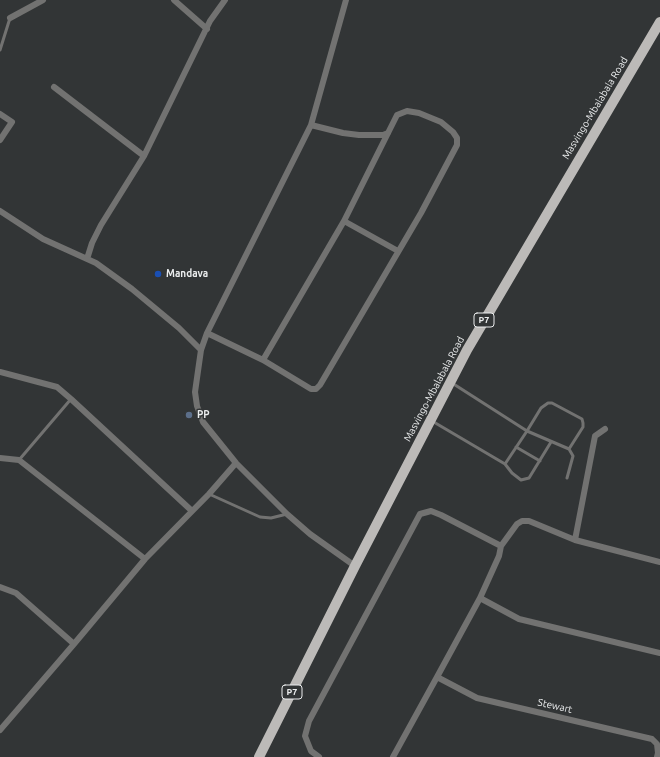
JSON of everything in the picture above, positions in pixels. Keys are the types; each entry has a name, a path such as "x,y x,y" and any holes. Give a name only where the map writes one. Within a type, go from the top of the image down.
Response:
{"highway":[{"name":"Masvingo-Mbalabala Road","path":"260,757 355,566 467,350 660,22"}],"street":[{"path":"10,18 43,0"},
{"path":"174,0 207,29"},
{"path":"87,259 92,243 101,225 144,156 210,21 225,0"},
{"path":"346,0 311,125 207,333 201,350 195,392 197,406 203,422 236,463 287,514 310,534 355,566"},
{"path":"54,87 144,156"},
{"path":"207,333 263,360 311,388 316,389 320,385 421,213 457,145 457,138 453,132 441,122 419,113 407,111 397,115 344,221 263,360"},
{"path":"0,114 12,122 0,140"},
{"path":"311,125 343,133 359,135 383,135 388,133"},
{"path":"0,211 43,239 96,263 132,289 179,328 201,350"},
{"path":"344,221 398,251"},
{"path":"0,372 57,387 192,511"},
{"path":"575,540 595,436 604,429"},
{"path":"0,458 19,460 145,559"},
{"path":"0,730 145,559 209,494 236,463"},
{"path":"319,757 311,751 305,736 309,721 420,514 431,512 436,513 501,546"},
{"path":"393,757 480,598 499,556 501,546 517,524 522,521 528,521 575,540 660,562"},
{"path":"0,587 16,593 74,644"},
{"path":"480,598 519,619 660,653"},
{"name":"Stewart","path":"438,677 477,698 652,739 657,744 657,757"}],"lane":[{"path":"0,50 10,18"},
{"path":"450,382 527,431 569,449 572,456 567,478"},
{"path":"19,460 71,399"},
{"path":"505,464 541,408 548,403 552,403 582,419 583,427 569,449"},
{"path":"431,420 505,464 512,473 521,480 529,478 551,442"},
{"path":"516,447 540,461"},
{"path":"209,494 260,517 271,518 287,514"}],"place":[{"name":"Mandava","path":"158,274"},
{"name":"PP","path":"189,415"}]}
